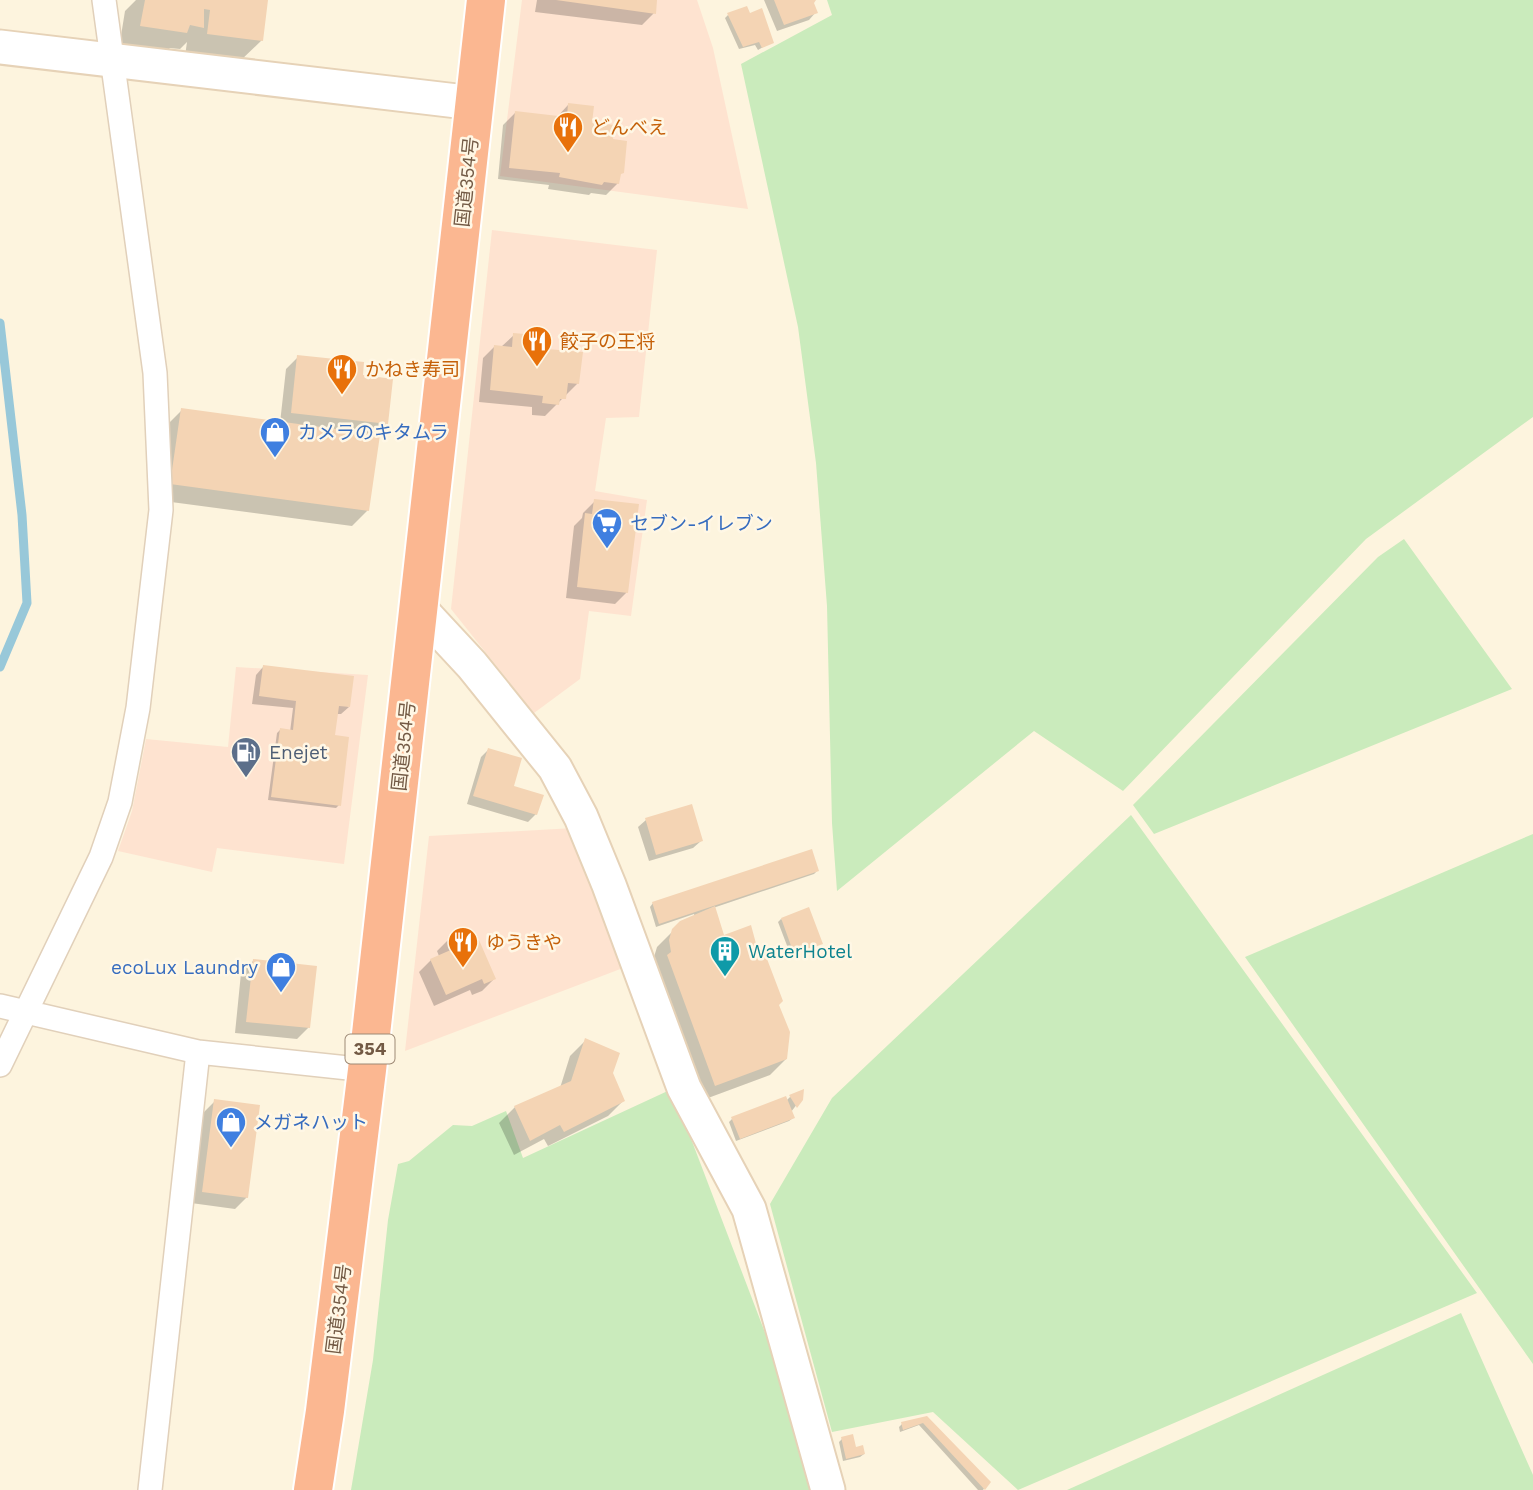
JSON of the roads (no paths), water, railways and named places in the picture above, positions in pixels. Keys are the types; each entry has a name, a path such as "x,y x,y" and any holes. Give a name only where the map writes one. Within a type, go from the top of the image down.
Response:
{"highway":[{"name":"国道354号","path":"313,1490 326,1411 368,1070 486,0"}],"street":[{"path":"0,1065 101,857 120,802 138,708 161,510 155,373 104,0"},
{"path":"0,47 474,103"},
{"path":"419,608 472,665 555,768 581,817 684,1088 749,1209 828,1490"},
{"path":"0,1006 198,1052 368,1070"},
{"path":"150,1490 198,1052"}],"waterway":[{"path":"0,323 22,515 27,603 0,667"}],"place":[{"name":"どんべえ","path":"568,154"},
{"name":"餃子の王将","path":"537,368"},
{"name":"かねき寿司","path":"342,396"},
{"name":"カメラのキタムラ","path":"275,459"},
{"name":"セブン-イレブン","path":"607,550"},
{"name":"Enejet","path":"246,779"},
{"name":"ゆうきや","path":"463,969"},
{"name":"WaterHotel","path":"725,978"},
{"name":"ecoLux Laundry","path":"281,994"},
{"name":"メガネハット","path":"231,1149"}]}
